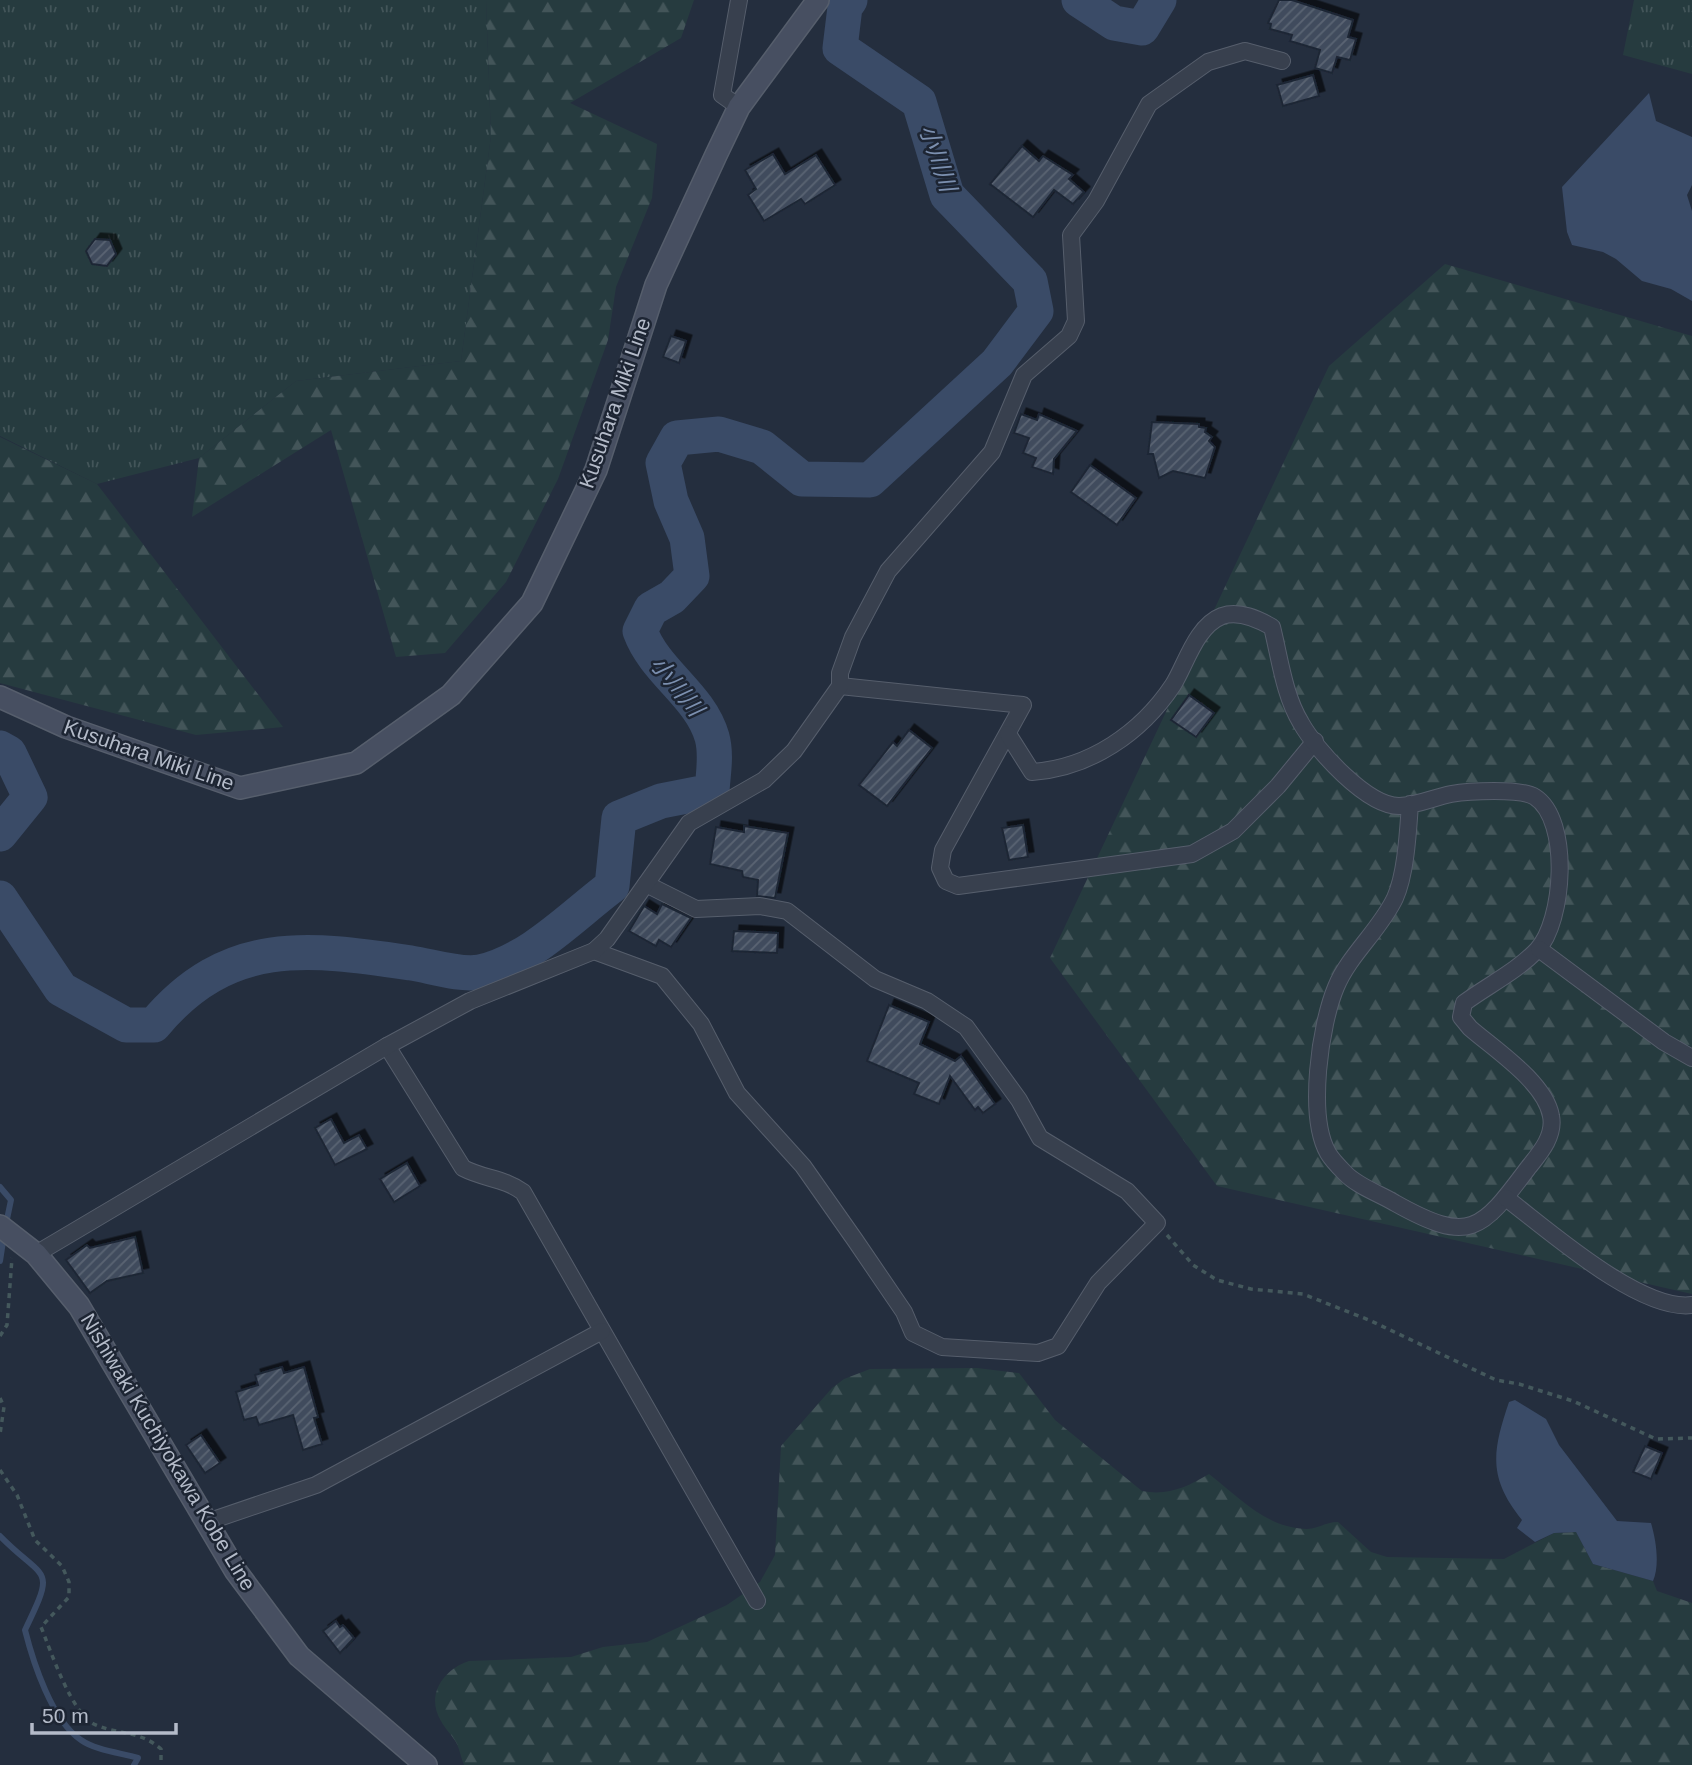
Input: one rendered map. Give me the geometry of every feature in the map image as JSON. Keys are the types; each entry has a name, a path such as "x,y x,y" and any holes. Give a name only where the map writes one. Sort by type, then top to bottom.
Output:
{"main road":[{"name":"Kusuhara Miki Line","path":"0,697 66,727 240,788 356,763 451,695 532,603 596,470 656,285 739,107 818,0"},
{"name":"Nishiwaki Kuchiyokawa Kobe Line","path":"8,1232 36,1254 79,1306 235,1570 299,1656 426,1765"}],"street":[{"path":"739,0 722,95 739,107"},
{"path":"36,1254 387,1046 470,1001 594,951 630,910 689,823 764,780 794,751 839,686 840,673 853,637 888,571 992,452 1024,375 1069,336 1076,321 1071,234 1096,201 1149,104 1208,62 1245,51 1282,61"},
{"path":"1008,734 1032,772 1058,770 1099,754 1138,727 1172,686 1204,629 1222,616 1253,616 1272,627 1286,688 1301,724 1356,788 1381,802 1399,806 1455,793 1512,792 1535,797 1553,820 1559,848 1558,901 1539,949 1464,1003 1461,1017 1469,1028 1536,1085 1551,1115 1551,1132 1542,1149 1496,1212 1473,1226 1442,1226 1347,1176 1328,1153 1319,1124 1319,1054 1324,1024 1336,985 1396,897 1410,804"},
{"path":"839,686 1023,705 943,850 940,868 946,881 958,886 1192,854 1233,831 1278,786 1315,741"},
{"path":"594,951 662,976 701,1024 737,1093 803,1166 841,1219 904,1311 913,1333 942,1347 1038,1353 1058,1346 1098,1283 1157,1223 1127,1191 1040,1138 1019,1100 966,1027 928,1001 875,979 787,911 760,906 696,909 646,884"},
{"path":"1539,949 1664,1042 1692,1058"},
{"path":"387,1046 463,1168 479,1176 507,1180 523,1192 757,1601"},
{"path":"1506,1198 1599,1269 1626,1285 1680,1307 1692,1305"},
{"path":"207,1522 316,1485 602,1331"}],"path":[{"path":"1157,1223 1193,1265 1217,1280 1251,1289 1303,1294 1369,1320 1496,1380 1519,1384 1573,1401 1656,1439 1692,1438"},
{"path":"0,1336 7,1325 8,1232"},
{"path":"0,1398 4,1407 0,1434"},
{"path":"0,1470 17,1495 35,1540 62,1566 69,1582 69,1597 41,1627 75,1704 94,1725 139,1734 152,1740 161,1749 161,1765"}],"green space":[{"path":"0,0 486,0 491,136 461,361 296,381 199,458 97,484 0,436"},
{"path":"486,0 694,0 681,38 570,103 657,144 652,198 616,287 608,340 558,479 506,582 445,653 396,657 331,430 192,517 199,458 296,381 461,361 491,136"},
{"path":"1634,0 1692,0 1692,74 1623,55"},
{"path":"1445,264 1692,336 1692,1294 1217,1186 1050,958 1329,366"},
{"path":"0,437 97,484 283,727 196,735 0,683"},
{"path":"977,1368 1019,1373 1055,1420 1142,1491 1177,1489 1209,1474 1266,1517 1292,1527 1307,1529 1338,1522 1371,1552 1387,1557 1504,1559 1554,1533 1576,1532 1593,1564 1653,1581 1657,1591 1692,1603 1692,1765 464,1765 457,1744 441,1721 435,1702 440,1684 452,1670 469,1661 571,1657 603,1647 647,1642 727,1605 760,1582 775,1555 781,1446 832,1388 844,1379 870,1369"}],"water":[{"path":"1649,93 1656,121 1692,137 1692,185 1687,195 1692,211 1692,301 1671,289 1642,281 1616,259 1603,252 1572,245 1567,232 1562,187"},
{"path":"1515,1400 1546,1419 1559,1445 1617,1521 1651,1523 1656,1552 1653,1581 1593,1564 1576,1532 1554,1533 1535,1542 1517,1528 1522,1520 1503,1491 1496,1464 1503,1420 1509,1402"}],"building":[{"path":"1279,0 1292,0 1353,20 1348,37 1356,39 1350,60 1337,57 1332,73 1315,68 1320,50 1290,41 1292,35 1270,29 1271,24 1268,23"},
{"path":"1313,75 1319,96 1283,106 1277,85"},
{"path":"1022,146 1039,161 1043,156 1073,175 1069,179 1084,192 1073,204 1054,190 1033,217 990,184"},
{"path":"773,154 785,174 816,155 835,185 805,204 801,199 764,221 748,195 756,189 745,170"},
{"path":"95,239 110,240 116,254 107,266 92,264 86,251"},
{"path":"671,336 686,341 679,363 663,357"},
{"path":"1021,414 1037,420 1039,414 1077,431 1054,459 1053,474 1032,467 1036,458 1023,453 1029,438 1014,433"},
{"path":"1152,422 1199,424 1199,427 1206,428 1205,432 1212,437 1209,441 1215,447 1205,478 1173,471 1159,478 1153,454 1148,454"},
{"path":"1090,465 1136,498 1117,525 1071,492"},
{"path":"1189,695 1214,713 1196,737 1171,720"},
{"path":"909,730 932,748 887,806 859,785 893,742 897,746"},
{"path":"1023,825 1028,857 1009,860 1002,828"},
{"path":"744,826 788,833 775,898 757,896 758,880 743,877 742,871 710,864 716,827 744,832"},
{"path":"662,904 691,918 671,947 659,940 656,946 629,931 644,906 657,914"},
{"path":"734,931 778,933 777,953 732,951"},
{"path":"889,1005 929,1022 920,1044 955,1061 961,1056 995,1104 983,1113 978,1107 975,1110 950,1076 939,1104 914,1094 919,1083 867,1061"},
{"path":"331,1119 344,1143 359,1135 367,1149 335,1165 315,1128"},
{"path":"407,1163 420,1186 394,1202 380,1179"},
{"path":"135,1237 143,1273 107,1281 90,1293 66,1260 87,1245 90,1248"},
{"path":"282,1367 284,1373 304,1367 318,1417 314,1418 322,1444 303,1450 293,1415 259,1425 256,1417 244,1420 236,1392 258,1385 255,1375"},
{"path":"201,1435 220,1463 205,1473 186,1445"},
{"path":"1645,1446 1662,1453 1651,1479 1633,1472"},
{"path":"336,1621 354,1638 340,1653 323,1631"}],"waterway":[{"name":"小川川","path":"0,898 61,989 126,1025 154,1025 182,996 211,976 241,962 272,955 338,954 464,973 480,972 498,966 533,948 612,886 619,818 661,801 712,791 714,751 706,722 698,708 656,659 640,631 651,609 672,597 692,576 687,538 671,501 663,463 677,438 719,434 762,447 802,479 870,480 997,363 1036,311 1030,281 947,195 919,102 840,48 845,7 850,0"},
{"name":"小川川","path":"1079,0 1114,23 1142,28 1159,0"},
{"name":"小川川","path":"0,748 9,753 30,797 0,834"},
{"path":"0,922 15,919"},
{"path":"0,1187 11,1200 6,1224"},
{"path":"0,1261 4,1235"},
{"path":"0,1536 41,1576 41,1594 25,1630 45,1690 61,1719 81,1740 101,1749 138,1758 134,1765"}]}
